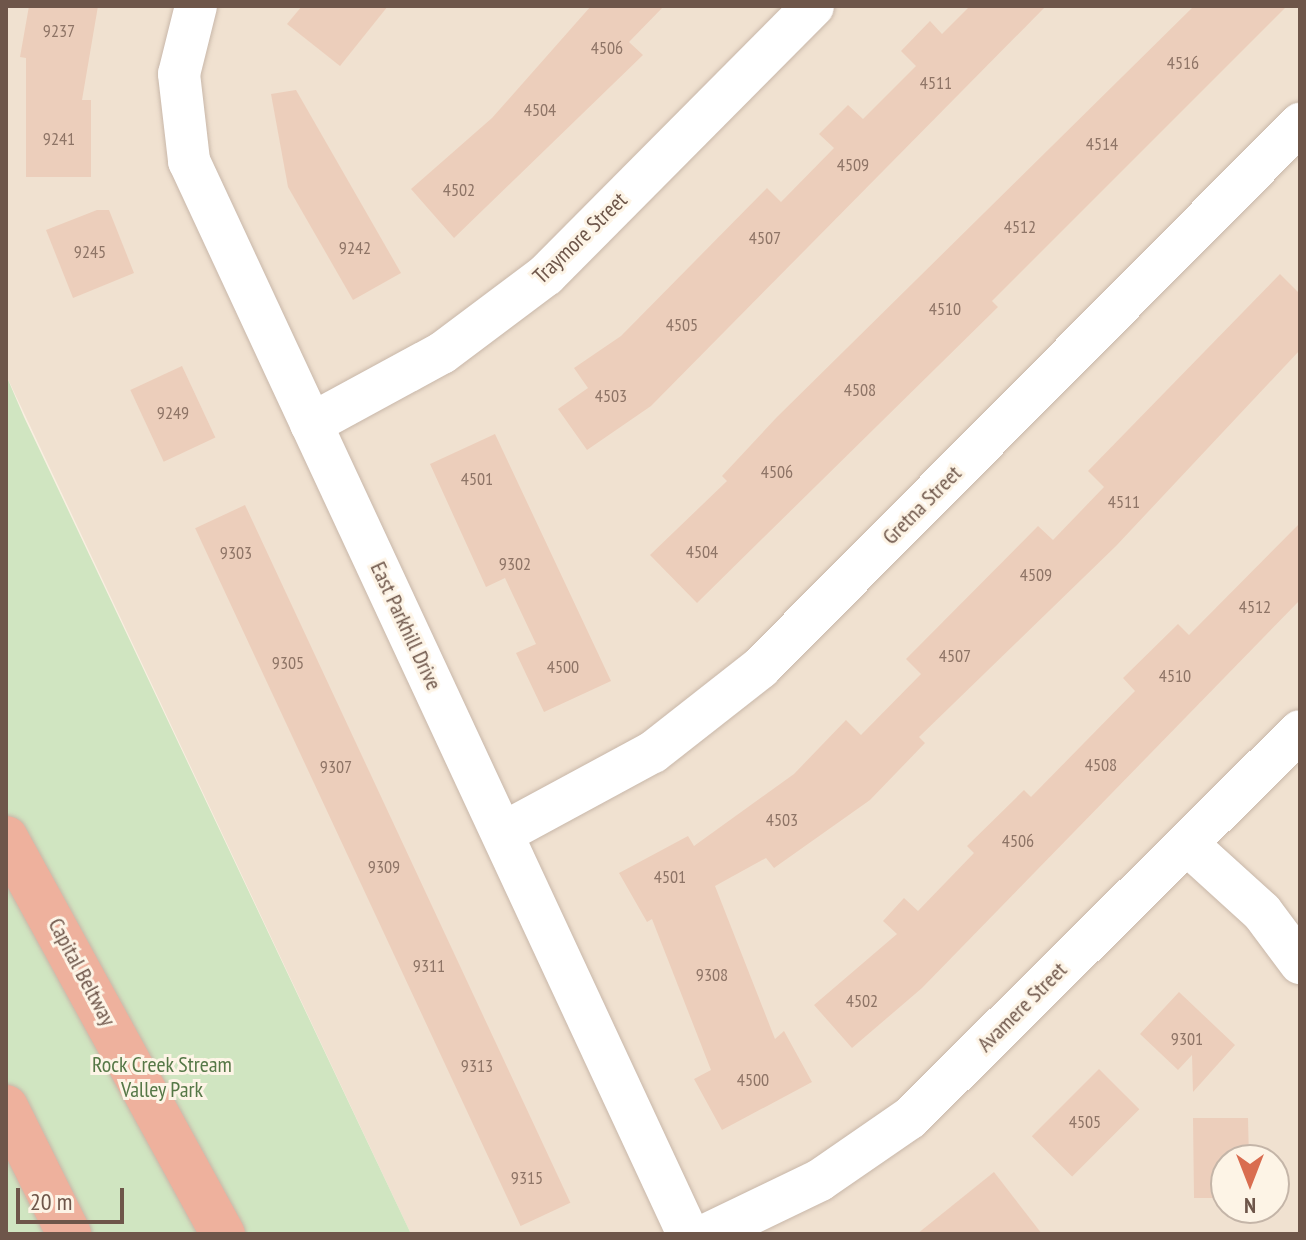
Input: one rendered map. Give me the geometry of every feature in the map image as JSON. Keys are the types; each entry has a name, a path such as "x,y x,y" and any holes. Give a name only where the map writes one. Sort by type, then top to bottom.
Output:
{"highway":[{"name":"Capital Beltway","path":"6,838 223,1234"},
{"path":"6,1107 69,1234"}],"street":[{"name":"East Parkhill Drive","path":"196,6 179,74 189,161 688,1234"},
{"name":"Traymore Street","path":"311,424 442,353 546,275 813,6"},
{"name":"Gretna Street","path":"503,833 653,752 760,668 1300,124"},
{"name":"Avamere Street","path":"708,1234 820,1180 910,1118 1300,731"},
{"path":"1187,844 1262,912 1300,963"}],"shaded area":[{"path":"6,6 1300,6 1300,1234 411,1234 6,375"}],"green space":[{"name":"Rock Creek Stream Valley Park","path":"6,375 24,417 411,1234 6,1234"}],"building":[{"path":"29,6 98,6 82,100 91,100 91,177 26,177 26,58 20,57"},
{"path":"302,6 388,6 340,66 287,24"},
{"path":"591,6 664,6 629,42 643,55 454,238 411,189 492,118"},
{"path":"970,6 1046,6 651,406 587,450 558,409 588,388 574,368 621,336 767,188 781,202 834,148 819,134 848,105 863,119 916,66 901,51 930,21 942,34"},
{"path":"1194,6 1287,6 992,301 998,307 697,603 650,555 727,481 722,476 777,417"},
{"path":"296,90 401,273 353,300 288,187 271,94"},
{"path":"97,210 109,210 134,273 73,298 46,230"},
{"path":"1280,274 1300,294 1300,350 1116,546 919,737 925,743 870,800 774,868 766,858 715,886 775,1039 784,1031 812,1082 722,1130 694,1079 711,1070 652,919 647,922 619,873 688,836 694,846 794,774 846,720 861,735 921,674 906,659 1038,526 1053,540 1104,487 1088,471"},
{"path":"182,366 215,438 164,462 130,390"},
{"path":"495,434 611,681 544,712 516,653 536,644 505,578 486,587 430,464"},
{"path":"245,505 570,1203 521,1226 195,528"},
{"path":"1300,523 1300,600 922,988 852,1048 814,1005 897,934 883,921 904,898 918,911 974,853 967,846 1024,790 1031,797 1135,691 1123,678 1178,624 1189,635"},
{"path":"1179,992 1235,1045 1193,1092 1192,1055 1178,1070 1140,1034"},
{"path":"1099,1069 1139,1109 1072,1176 1032,1136"},
{"path":"1193,1118 1248,1118 1249,1144 1210,1144 1210,1198 1194,1198"},
{"path":"994,1172 1042,1234 917,1234"}]}
